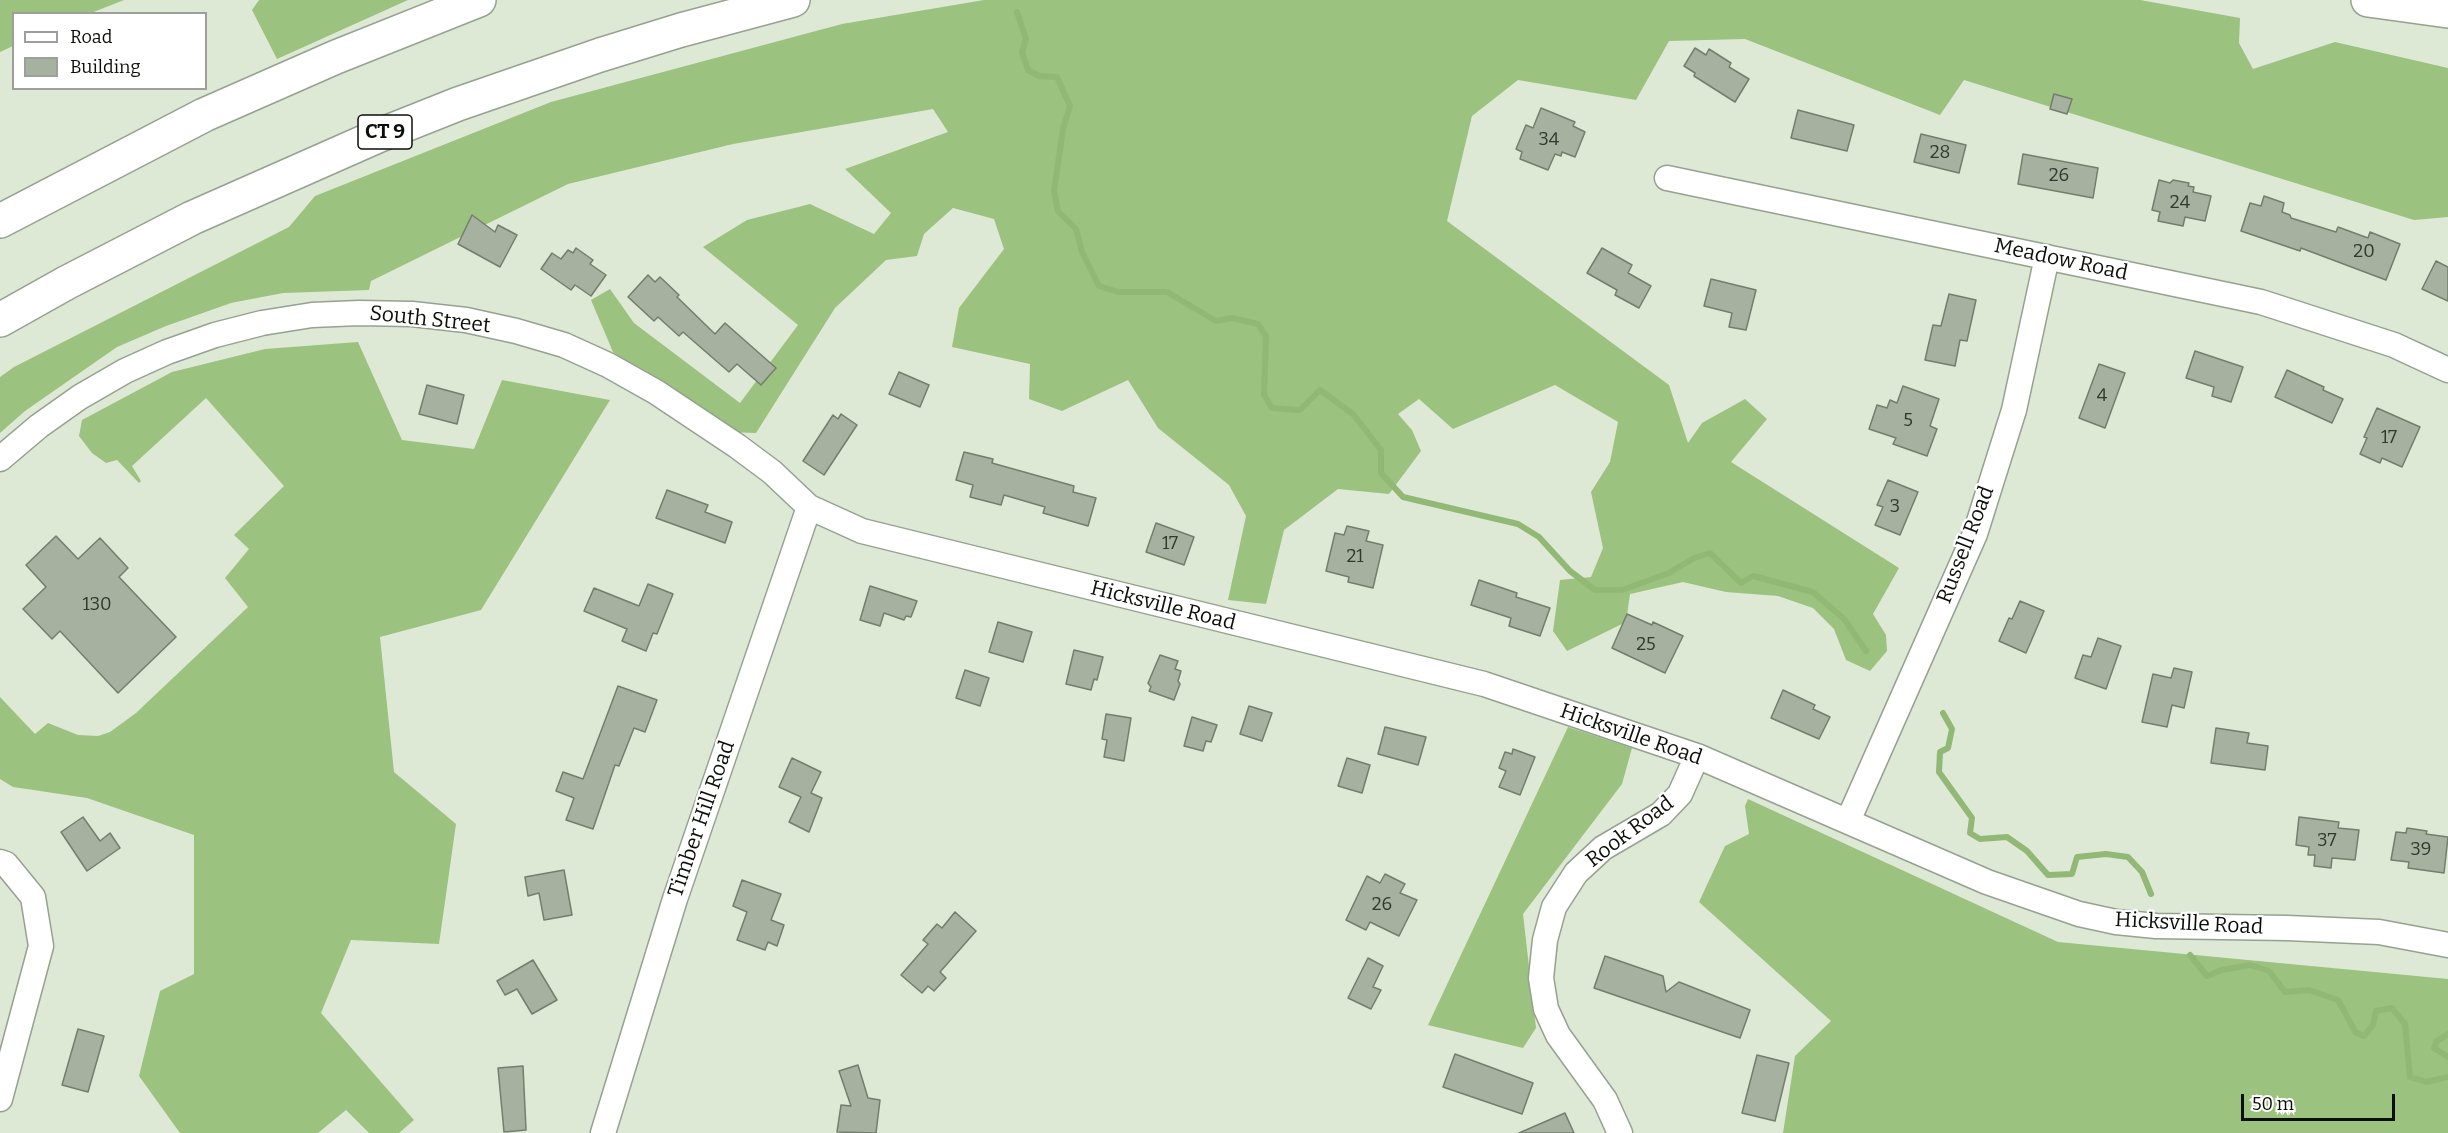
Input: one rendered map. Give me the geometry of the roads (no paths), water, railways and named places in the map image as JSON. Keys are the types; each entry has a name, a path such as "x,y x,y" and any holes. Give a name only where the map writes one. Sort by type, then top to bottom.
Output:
{"highway":[{"path":"0,221 204,115 336,57 479,0"},
{"name":"CT 9","path":"0,320 192,218 380,135 458,104 600,55 681,30 793,0"},
{"path":"2368,0 2448,11"}],"street":[{"name":"Meadow Road","path":"1667,178 2261,303 2394,345 2448,370"},
{"name":"Russell Road","path":"1848,821 1975,534 2013,410 2047,257"},
{"name":"South Street","path":"0,459 39,426 80,397 125,371 167,351 262,323 312,315 412,314 466,320 516,331 564,345 608,365 656,392 737,446 772,472 809,507"},
{"name":"Hicksville Road","path":"809,507 862,531 1484,684 1697,756 1987,882 2079,914 2116,922 2174,927 2288,928 2379,933 2448,945"},
{"name":"Timber Hill Road","path":"603,1133 675,899 809,507"},
{"name":"Rook Road","path":"1620,1133 1605,1100 1558,1035 1546,1009 1541,978 1545,940 1554,907 1576,873 1603,848 1661,814 1680,795 1697,756"},
{"path":"0,862 6,864 33,897 41,946 0,1099"}],"waterway":[{"path":"1017,12 1026,39 1022,52 1028,70 1039,76 1057,77 1070,106 1063,129 1054,191 1058,211 1076,229 1082,252 1099,286 1118,292 1167,292 1216,321 1232,318 1258,324 1266,336 1264,395 1272,408 1300,410 1320,390 1353,414 1381,450 1381,473 1403,497 1518,524 1539,537 1570,571 1595,590 1622,590 1669,573 1694,558 1710,553 1741,583 1753,576 1813,592 1844,619 1866,651"},
{"path":"1943,713 1952,729 1948,748 1940,752 1939,772 1972,818 1970,833 1980,839 2007,837 2027,851 2048,875 2072,874 2077,857 2106,854 2128,857 2142,872 2151,894"},
{"path":"2190,955 2207,976 2222,970 2250,965 2269,971 2285,992 2309,990 2338,1000 2356,1033 2364,1036 2373,1025 2376,1011 2392,1008 2405,1024 2410,1077 2426,1082 2448,1077"},
{"path":"2448,1034 2437,1041 2434,1048 2448,1057"}]}
